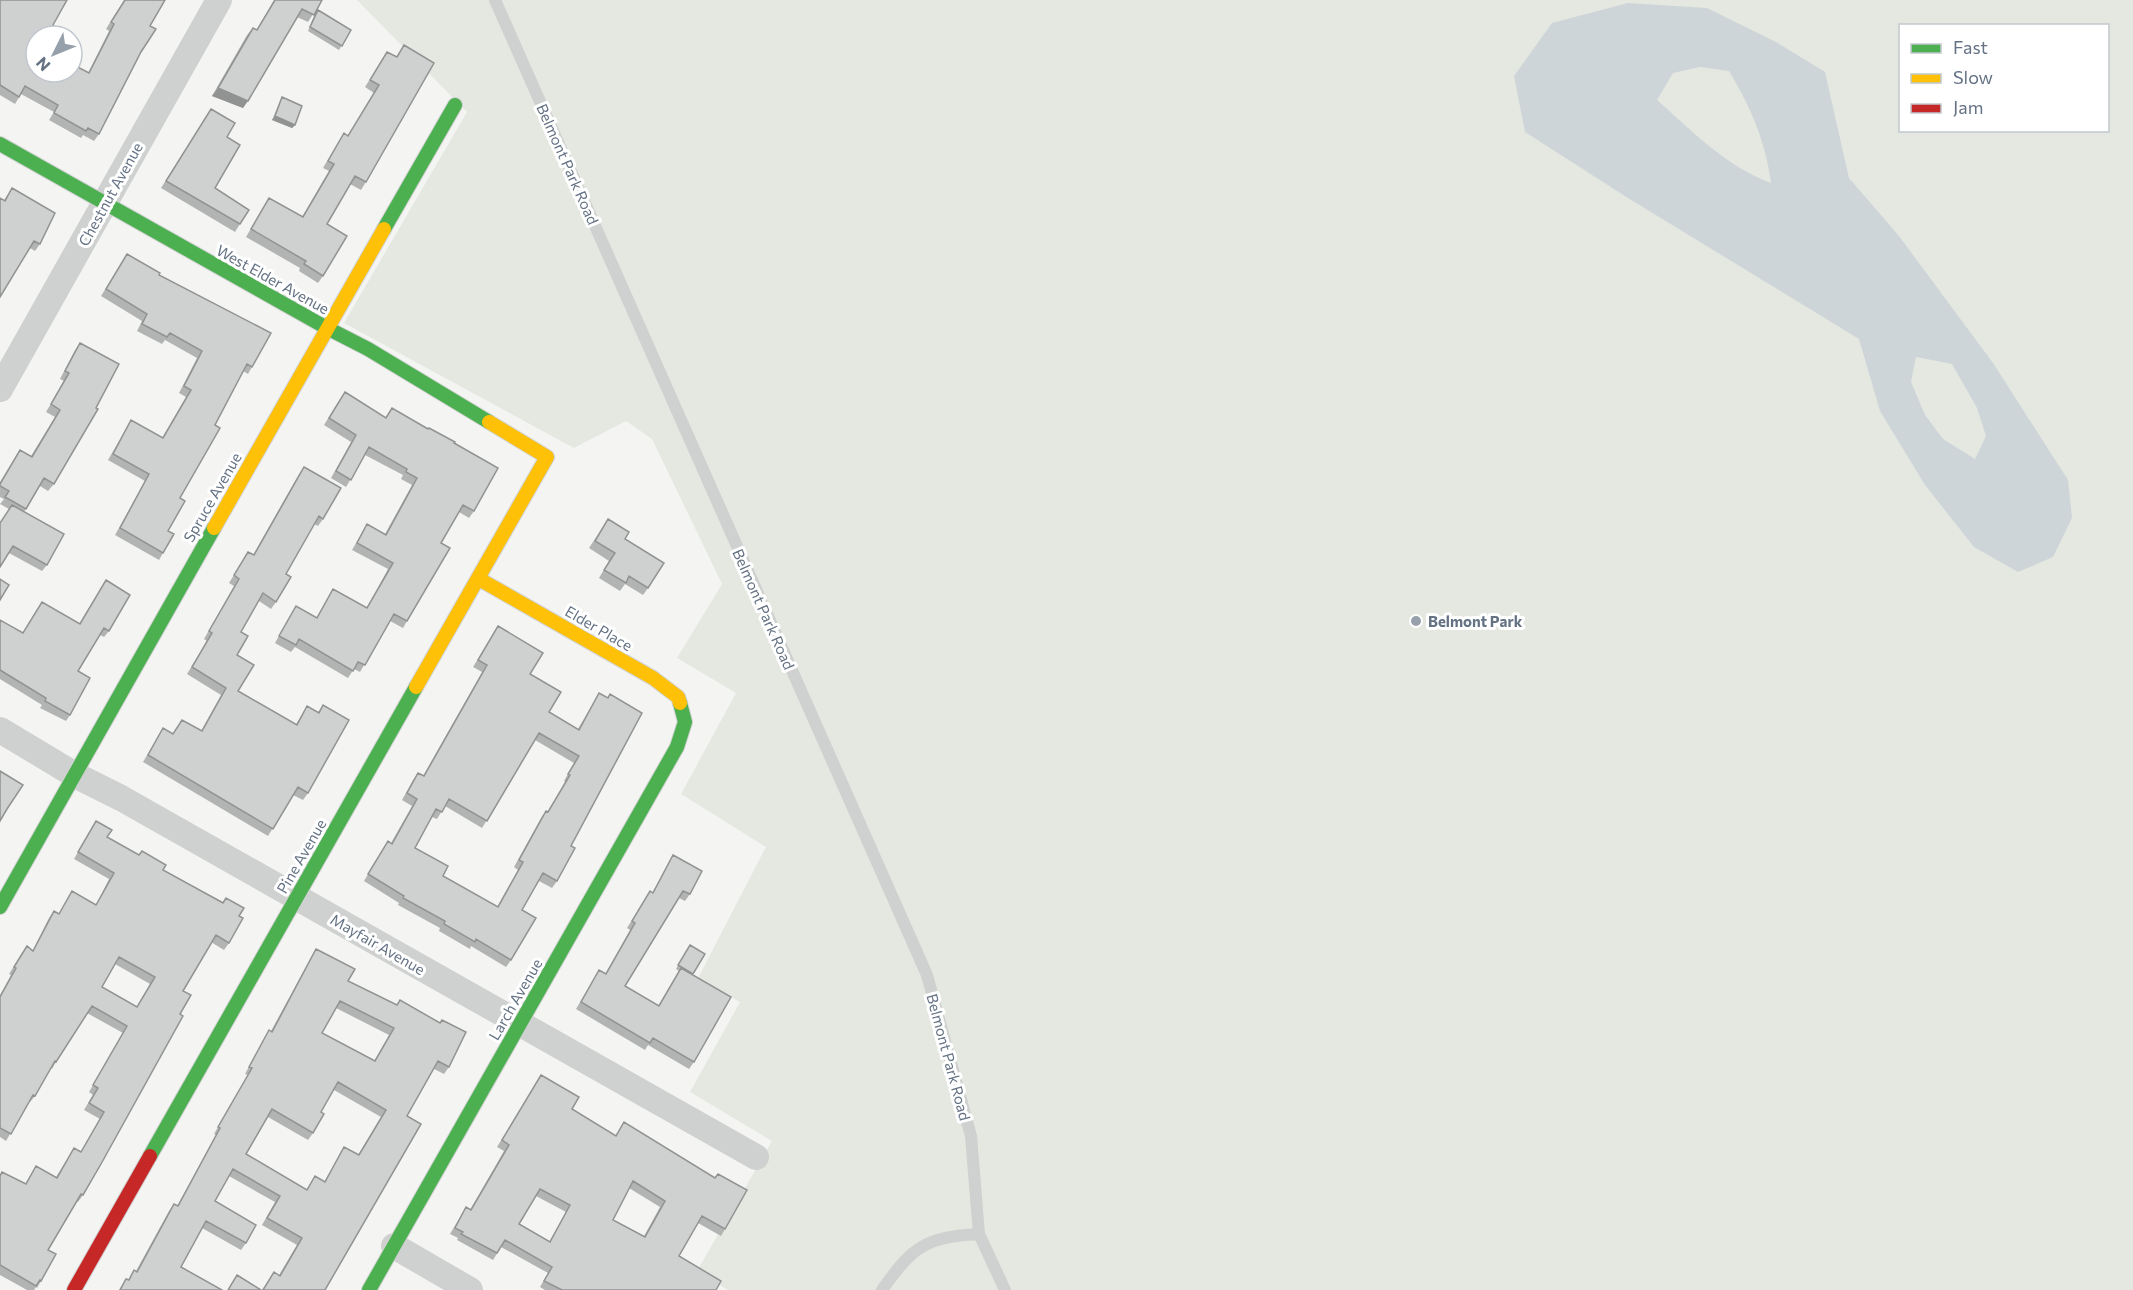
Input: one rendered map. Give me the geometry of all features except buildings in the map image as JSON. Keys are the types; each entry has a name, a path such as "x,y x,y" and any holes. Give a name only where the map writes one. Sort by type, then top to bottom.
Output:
{"street":[{"name":"Chestnut Avenue","path":"0,388 219,0"},
{"name":"Spruce Avenue","path":"0,907 455,105"},
{"name":"West Elder Avenue","path":"0,144 368,350 529,446"},
{"name":"Pine Avenue","path":"74,1290 547,457 529,446"},
{"name":"Elder Place","path":"479,579 653,678 678,697 685,722"},
{"name":"Larch Avenue","path":"369,1290 677,747 685,722"},
{"name":"Mayfair Avenue","path":"0,730 75,775 121,798 756,1157"},
{"path":"394,1246 470,1290"}],"lane":[{"name":"Belmont Park Road","path":"495,0 927,975 971,1136 979,1234"},
{"path":"882,1290 897,1269 919,1249 931,1242 949,1236 979,1234 1005,1290"}],"shaded area":[{"name":"Belmont Park","path":"357,0 2133,0 2133,1290 728,1290 697,1271 772,1141 690,1092 740,1002 698,978 766,847 681,794 736,693 677,658 722,584 652,439 626,421 574,448 344,323 467,112"},
{"path":"1628,3 1707,8 1776,42 1825,72 1849,178 1899,236 1993,363 2068,480 2072,518 2053,557 2018,572 1974,547 1925,485 1880,411 1859,339 1628,198 1525,132 1514,76 1552,23","holes":["1700,67 1729,71 1756,125 1771,183 1725,158 1657,100 1673,73","1916,357 1952,364 1977,408 1986,436 1975,459 1943,439 1925,415 1911,382"]}],"traffic: fast":[{"path":"384,229 455,105"},
{"path":"0,144 368,349 489,422"},
{"path":"0,907 214,528"},
{"path":"150,1156 416,687"},
{"path":"369,1290 677,747 685,722 680,703"}],"traffic: slow":[{"path":"214,528 384,229"},
{"path":"416,687 547,457 489,422"},
{"path":"479,579 653,678 678,697 680,703"}],"traffic: jam":[{"path":"74,1290 150,1156"}],"place":[{"name":"Belmont Park","path":"1416,621"}]}
